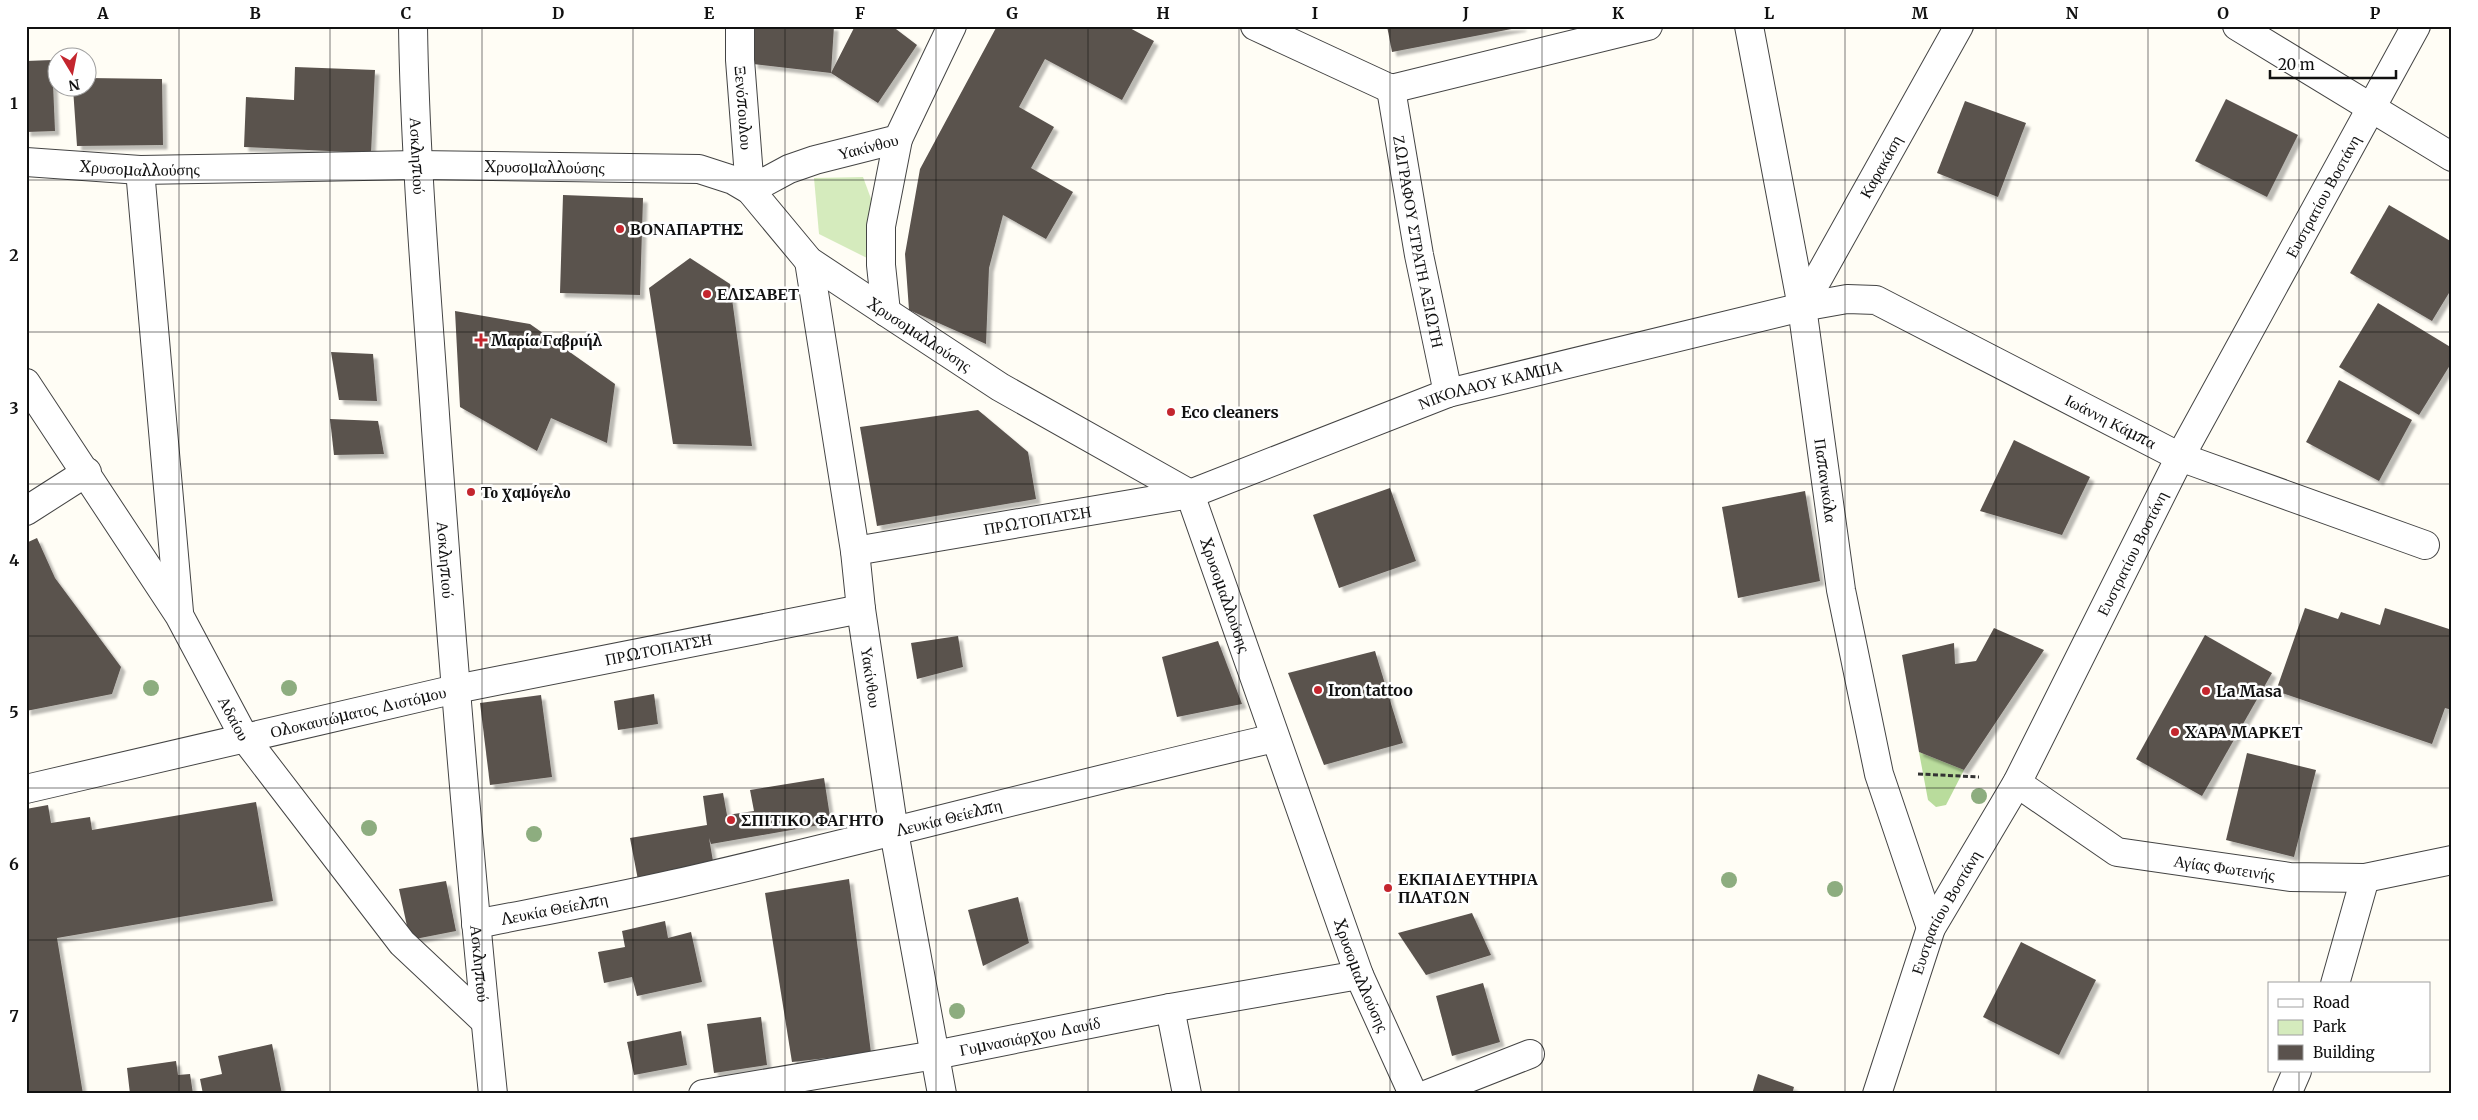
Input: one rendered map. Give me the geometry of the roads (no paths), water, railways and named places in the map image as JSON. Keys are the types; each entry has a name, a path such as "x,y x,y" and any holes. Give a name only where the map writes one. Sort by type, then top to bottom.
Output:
{"street":[{"name":"Ασκληπιού","path":"413,26 418,165 456,689 493,1094"},
{"name":"Ξενόπουλου","path":"740,26 740,60 750,190"},
{"name":"Υακίνθου","path":"750,190 789,169 898,139 952,26"},
{"path":"1255,26 1391,89 1648,26"},
{"name":"Παπανικόλα","path":"1749,26 1802,307 1842,590 1879,774 1931,928"},
{"name":"Καρακάση","path":"1802,307 1959,26"},
{"path":"2237,26 2452,157"},
{"name":"Ευστρατίου Βοστάνη","path":"1877,1094 1931,928 2017,783 2180,457 2416,26"},
{"name":"ΖΩΓΡΑΦΟΥ ΣΤΡΑΤΗ ΑΞΙΩΤΗ","path":"1391,89 1419,254 1448,393"},
{"path":"886,312 881,265 882,226 898,139"},
{"name":"Χρυσομαλλούσης","path":"26,162 140,170 418,165 699,168 734,180 750,190 809,261 1000,387 1190,494 1359,975 1413,1094"},
{"path":"140,170 179,615"},
{"name":"Υακίνθου","path":"809,261 855,550 861,609 894,832 942,1094"},
{"name":"Ιωάννη Κάμπα","path":"1802,307 1847,299 1876,300 2180,457 2425,545"},
{"name":"ΝΙΚΟΛΑΟΥ ΚΑΜΠΑ","path":"1190,494 1448,393 1802,307"},
{"name":"Αδαίου","path":"31,398 87,472 179,615 244,737 402,943 485,1021"},
{"path":"26,511 87,472"},
{"name":"ΠΡΩΤΟΠΑΤΣΗ","path":"855,550 1190,494"},
{"name":"ΠΡΩΤΟΠΑΤΣΗ","path":"456,689 861,609"},
{"name":"Ολοκαυτώματος Διστόμου","path":"26,789 456,689"},
{"name":"Λευκία Θείελπη","path":"476,924 672,884 894,832 1121,773 1275,738"},
{"name":"Αγίας Φωτεινής","path":"2017,783 2118,852 2290,877 2365,878 2452,860"},
{"path":"2336,982 2365,878"},
{"name":"Γυμνασιάρχου Δαυίδ","path":"703,1094 935,1055 1170,1008 1359,975"},
{"path":"1170,1008 1187,1094"},
{"path":"1428,1094 1530,1054"},
{"path":"2287,1094 2296,1072"}],"place":[{"name":"ΒΟΝΑΠΑΡΤΗΣ","path":"620,229"},
{"name":"ΕΛΙΣΑΒΕΤ","path":"707,294"},
{"name":"Μαρία Γαβριήλ","path":"481,340"},
{"name":"Eco cleaners","path":"1171,412"},
{"name":"Το χαμόγελο","path":"471,492"},
{"name":"Iron tattoo","path":"1318,690"},
{"name":"La Masa","path":"2206,691"},
{"name":"ΧΑΡΑ ΜΑΡΚΕΤ","path":"2175,732"},
{"name":"ΣΠΙΤΙΚΟ ΦΑΓΗΤΟ","path":"731,820"},
{"name":"ΕΚΠΑΙΔΕΥΤΗΡΙΑ ΠΛΑΤΩΝ","path":"1388,888"}]}
